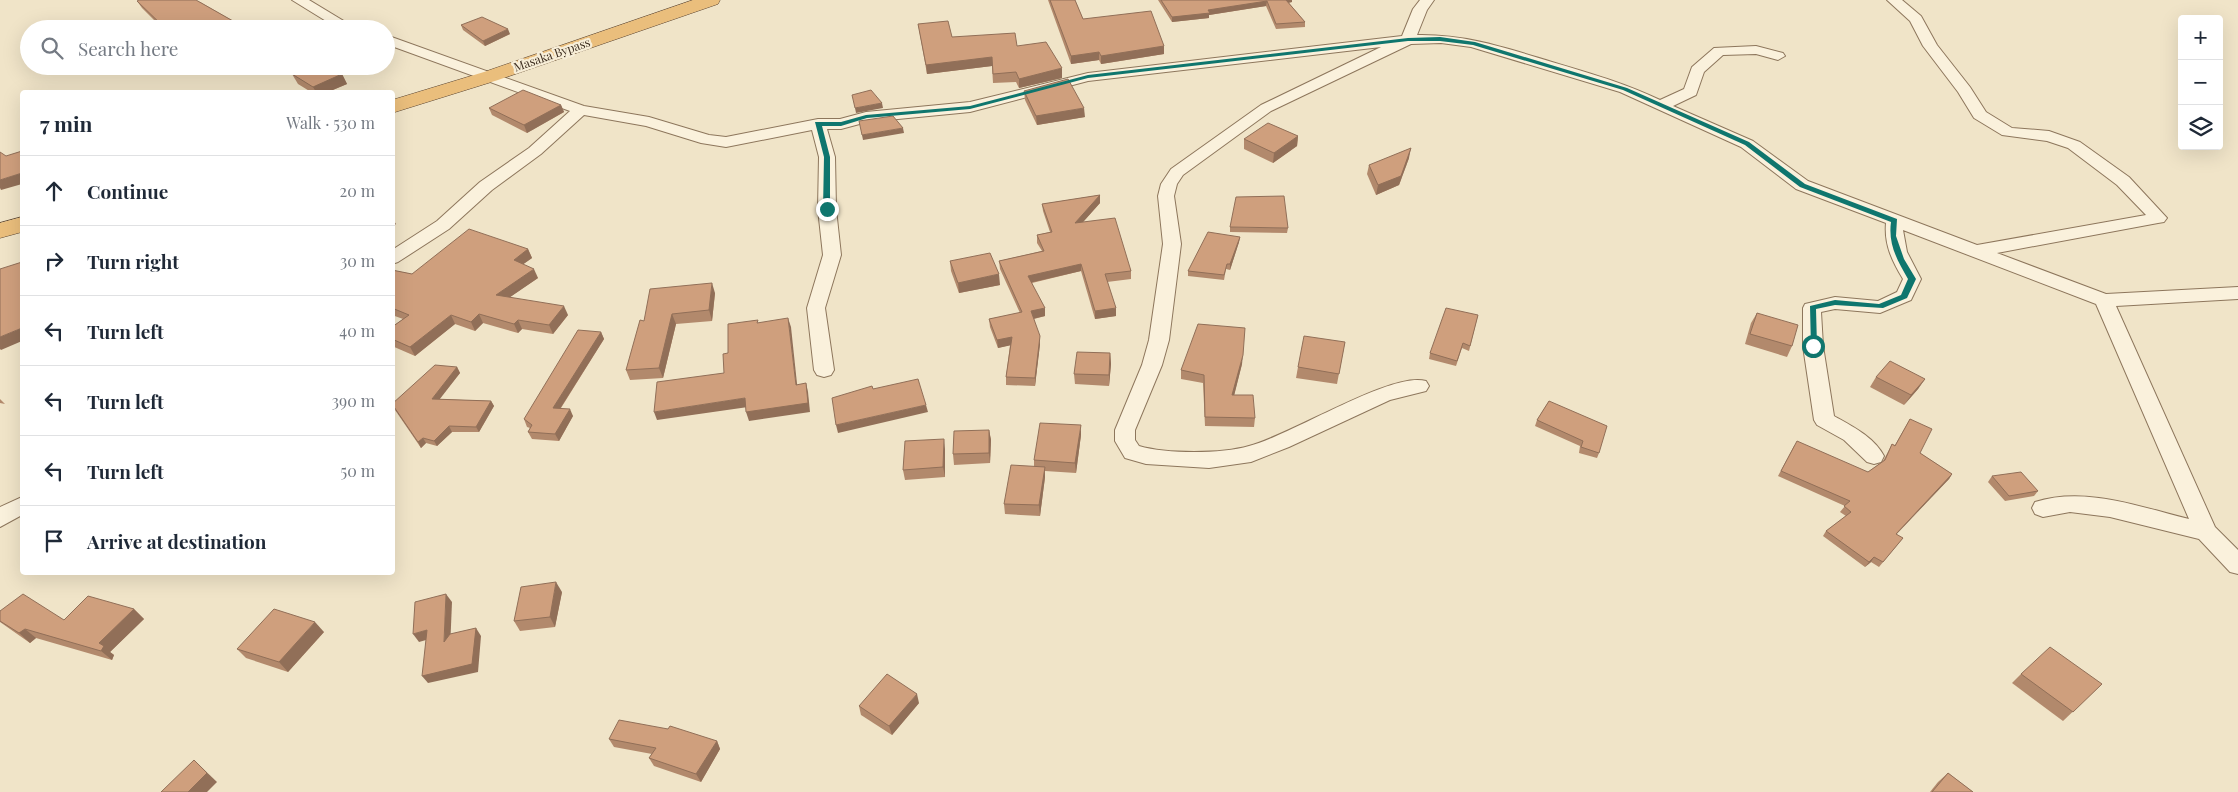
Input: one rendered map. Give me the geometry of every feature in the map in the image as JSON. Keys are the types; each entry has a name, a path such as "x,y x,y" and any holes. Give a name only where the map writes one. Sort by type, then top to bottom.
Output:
{"highway":[{"name":"Masaka Bypass","path":"395,106 491,76 711,0"},
{"path":"0,231 20,225"}],"street":[{"path":"299,0 334,20"},
{"path":"1419,386 1385,394 1282,442 1250,454 1209,460 1146,456 1132,452 1126,440 1124,430 1152,365 1159,340 1172,244 1166,196 1169,184 1177,172 1266,108 1408,40 1420,9 1427,0"},
{"path":"1894,0 1916,19 1930,46 1965,90 1980,115 2008,132 2049,136 2074,144 2123,182 2158,218 1975,252"},
{"path":"395,42 581,110 649,122 707,140 726,142 818,124 841,124 866,117 970,108 1088,76 1408,40 1440,39 1473,43 1625,89 1747,144 1802,185 2104,300 2238,293"},
{"path":"1660,106 1691,92 1697,70 1719,51 1756,50 1778,56"},
{"path":"395,256 443,225 486,186 535,151 581,110"},
{"path":"818,124 827,157 827,209 832,255 816,308 824,370"},
{"path":"1874,456 1851,435 1824,420 1813,346 1812,308 1835,303 1880,307 1904,296 1912,279 1900,259 1893,236 1895,221"},
{"path":"2104,300 2206,532 2238,566"},
{"path":"2043,508 2070,504 2110,508 2206,532"},
{"path":"0,518 20,506"}],"building":[{"path":"196,0 231,20 157,20 137,1"},
{"path":"1050,0 1075,0 1083,19 1151,11 1164,46 1101,56 1099,52 1071,56"},
{"path":"1161,0 1286,0 1305,22 1276,24 1267,1 1208,10 1210,13 1172,17"},
{"path":"482,17 508,29 483,41 461,25"},
{"path":"948,21 952,37 1015,33 1017,46 1046,42 1062,68 1019,79 1016,72 993,74 992,57 926,65 918,24"},
{"path":"294,75 340,75 313,87"},
{"path":"1068,79 1084,108 1036,116 1024,91"},
{"path":"523,90 561,105 524,125 489,108"},
{"path":"871,90 882,103 855,108 852,95"},
{"path":"893,116 903,128 862,135 859,121"},
{"path":"1268,123 1298,136 1274,153 1244,139"},
{"path":"1411,148 1401,176 1378,185 1369,165"},
{"path":"0,152 6,156 20,152 20,174 0,180"},
{"path":"1100,195 1075,223 1115,218 1131,271 1105,274 1116,308 1095,311 1081,264 1028,276 1045,308 1031,311 1040,336 1035,378 1006,377 1012,337 997,340 989,319 1022,312 999,261 1044,251 1037,235 1052,232 1042,204"},
{"path":"1284,196 1288,228 1230,227 1236,197"},
{"path":"469,229 528,249 514,260 534,269 496,295 564,306 549,325 518,320 514,324 479,314 471,322 451,315 410,347 395,340 395,325 409,315 395,309 395,271 412,274"},
{"path":"1208,232 1240,237 1230,264 1227,264 1224,275 1188,271"},
{"path":"990,253 999,274 958,283 950,261"},
{"path":"20,263 20,329 0,337 0,269"},
{"path":"712,283 709,310 672,314 659,368 626,370 640,320 644,321 650,289"},
{"path":"1446,308 1478,315 1470,346 1463,343 1457,361 1430,353"},
{"path":"1757,313 1798,325 1792,346 1750,334"},
{"path":"788,318 796,385 806,383 808,403 746,412 745,398 654,412 657,382 724,373 723,354 728,353 728,324 758,320 757,323"},
{"path":"1198,324 1245,328 1243,355 1232,395 1253,395 1255,418 1205,417 1204,375 1181,370"},
{"path":"578,330 601,332 553,408 570,409 555,434 528,432 532,425 524,419"},
{"path":"1304,336 1345,342 1339,374 1298,367"},
{"path":"1077,352 1110,353 1109,375 1074,374"},
{"path":"1890,361 1925,379 1911,395 1876,377"},
{"path":"435,365 457,367 432,399 491,401 476,427 449,426 434,441 423,438 418,442 395,408 395,401"},
{"path":"918,379 926,405 836,425 832,398 872,386 873,389"},
{"path":"1549,401 1607,426 1599,453 1581,447 1583,441 1537,420"},
{"path":"1910,419 1932,429 1920,453 1952,474 1896,534 1903,538 1883,562 1874,557 1869,562 1826,531 1851,512 1844,506 1850,501 1781,471 1797,441 1868,472 1885,460 1892,444 1895,446"},
{"path":"1040,423 1081,425 1075,463 1034,460"},
{"path":"989,430 989,453 953,454 954,431"},
{"path":"944,439 943,467 903,470 905,441"},
{"path":"1011,465 1045,467 1039,505 1004,504"},
{"path":"2021,472 2038,491 2009,496 1992,476"},
{"path":"556,582 550,617 514,621 521,587"},
{"path":"23,594 64,620 88,596 134,609 99,643 104,646 101,651 25,629 19,633 0,621 0,611"},
{"path":"446,594 444,642 450,634 476,628 472,664 422,676 427,630 413,634 415,602"},
{"path":"274,609 315,622 279,662 237,649"},
{"path":"2050,647 2102,684 2073,712 2021,674"},
{"path":"887,674 917,694 889,726 859,706"},
{"path":"619,720 668,729 670,726 717,741 696,774 649,758 656,748 609,739"},
{"path":"194,760 207,773 188,792 161,792"},
{"path":"1948,773 1973,792 1932,792"}],"route":[{"path":"827,209 827,157 818,124 841,124 866,117 970,108 1063,81 1088,76 1379,42 1440,39 1473,43 1625,89 1747,144 1802,185 1895,221 1893,236 1900,259 1912,279 1904,296 1880,307 1835,303 1812,308 1813,346"}]}
